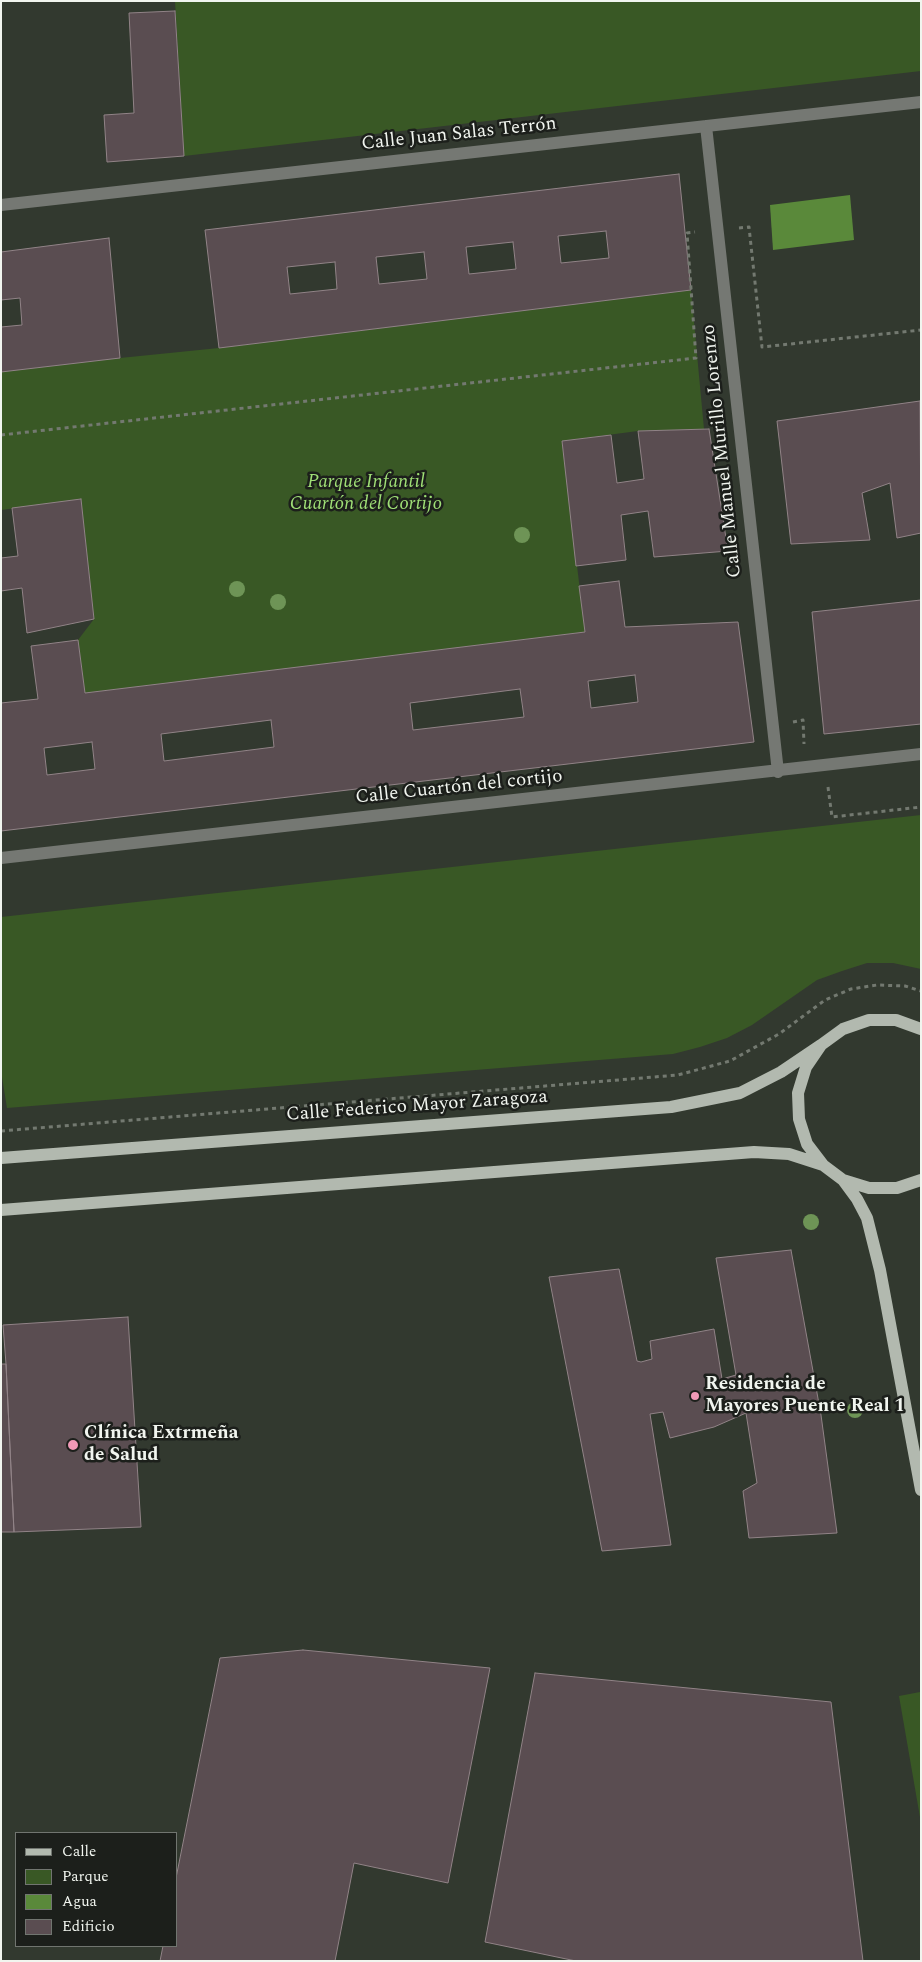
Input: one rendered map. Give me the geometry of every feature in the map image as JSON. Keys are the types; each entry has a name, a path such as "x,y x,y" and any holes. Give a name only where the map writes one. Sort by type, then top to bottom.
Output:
{"main road":[{"name":"Calle Federico Mayor Zaragoza","path":"1,1158 671,1107 740,1093 781,1072 843,1029 868,1020 896,1020 921,1029"},
{"path":"821,1045 806,1067 798,1093 799,1119 807,1144 823,1165 843,1180 857,1199 867,1218 880,1270 921,1490"},
{"path":"1,1210 754,1152 790,1154 823,1165"},
{"path":"843,1180 869,1188 897,1188 921,1180"}],"street":[{"name":"Calle Juan Salas Terrón","path":"1,205 921,102"},
{"name":"Calle Manuel Murillo Lorenzo","path":"706,126 778,772"},
{"name":"Calle Cuartón del cortijo","path":"1,858 778,772 921,754"}],"path":[{"path":"1,435 696,358 687,233 749,227 762,347 921,330"},
{"path":"772,724 803,720 804,746 814,745"},
{"path":"827,784 832,817 921,807"},
{"path":"1,1130 678,1075 730,1061 779,1034 825,1000 851,989 877,985 905,986 921,991"}],"green space":[{"path":"175,1 921,1 921,71 184,156"},
{"name":"Parque Infantil Cuartón del Cortijo","path":"691,290 704,429 638,431 562,441 585,632 85,693 78,640 94,619 81,500 1,510 1,372 219,348"},
{"path":"921,815 921,969 893,963 867,963 842,971 817,980 752,1025 727,1038 700,1047 673,1054 7,1108 1,1071 1,917"},
{"path":"920,1692 921,1696 921,1823 899,1696"}],"water":[{"path":"850,195 854,240 773,250 770,205"}],"building":[{"path":"175,11 184,156 107,162 104,115 134,113 129,13"},
{"path":"679,174 691,290 219,348 205,230","holes":["606,231 609,258 561,263 558,236","513,242 516,269 469,274 466,247","424,252 427,279 379,284 376,257","335,262 337,289 290,294 287,267"]},
{"path":"109,238 120,358 1,372 1,327 22,325 20,298 1,300 1,252"},
{"path":"920,401 921,533 897,538 890,483 862,493 870,540 791,544 777,421"},
{"path":"709,429 728,551 654,557 648,511 621,515 626,560 576,566 562,441 611,435 617,483 644,479 638,431"},
{"path":"81,499 94,619 27,633 22,588 1,591 1,558 18,556 12,508"},
{"path":"619,581 625,627 738,622 754,742 1,831 1,703 38,699 31,646 78,640 85,693 585,632 579,586","holes":["635,675 638,702 591,708 588,681","520,689 524,717 413,730 410,703","271,720 274,747 164,761 161,734","92,742 95,769 47,775 44,748"]},
{"path":"921,600 921,724 824,734 812,612"},
{"name":"Residencia de Mayores Puente Real 1","path":"791,1250 821,1415 837,1533 749,1538 743,1491 757,1483 746,1413 714,1427 670,1438 663,1412 650,1414 671,1545 602,1551 549,1277 619,1269 637,1361 641,1362 652,1359 650,1341 714,1329 722,1379 736,1375 716,1258"},
{"name":"Clínica Extrmeña de Salud","path":"128,1317 141,1527 14,1532 3,1325"},
{"path":"1,1364 6,1364 14,1532 1,1532"},
{"path":"303,1650 490,1668 448,1883 354,1863 335,1961 160,1961 163,1947 178,1947 178,1868 220,1658"},
{"path":"535,1673 831,1702 863,1961 576,1961 485,1942"}],"place":[{"name":"Residencia de Mayores Puente Real 1","path":"695,1396"},
{"name":"Clínica Extrmeña de Salud","path":"73,1445"}]}
